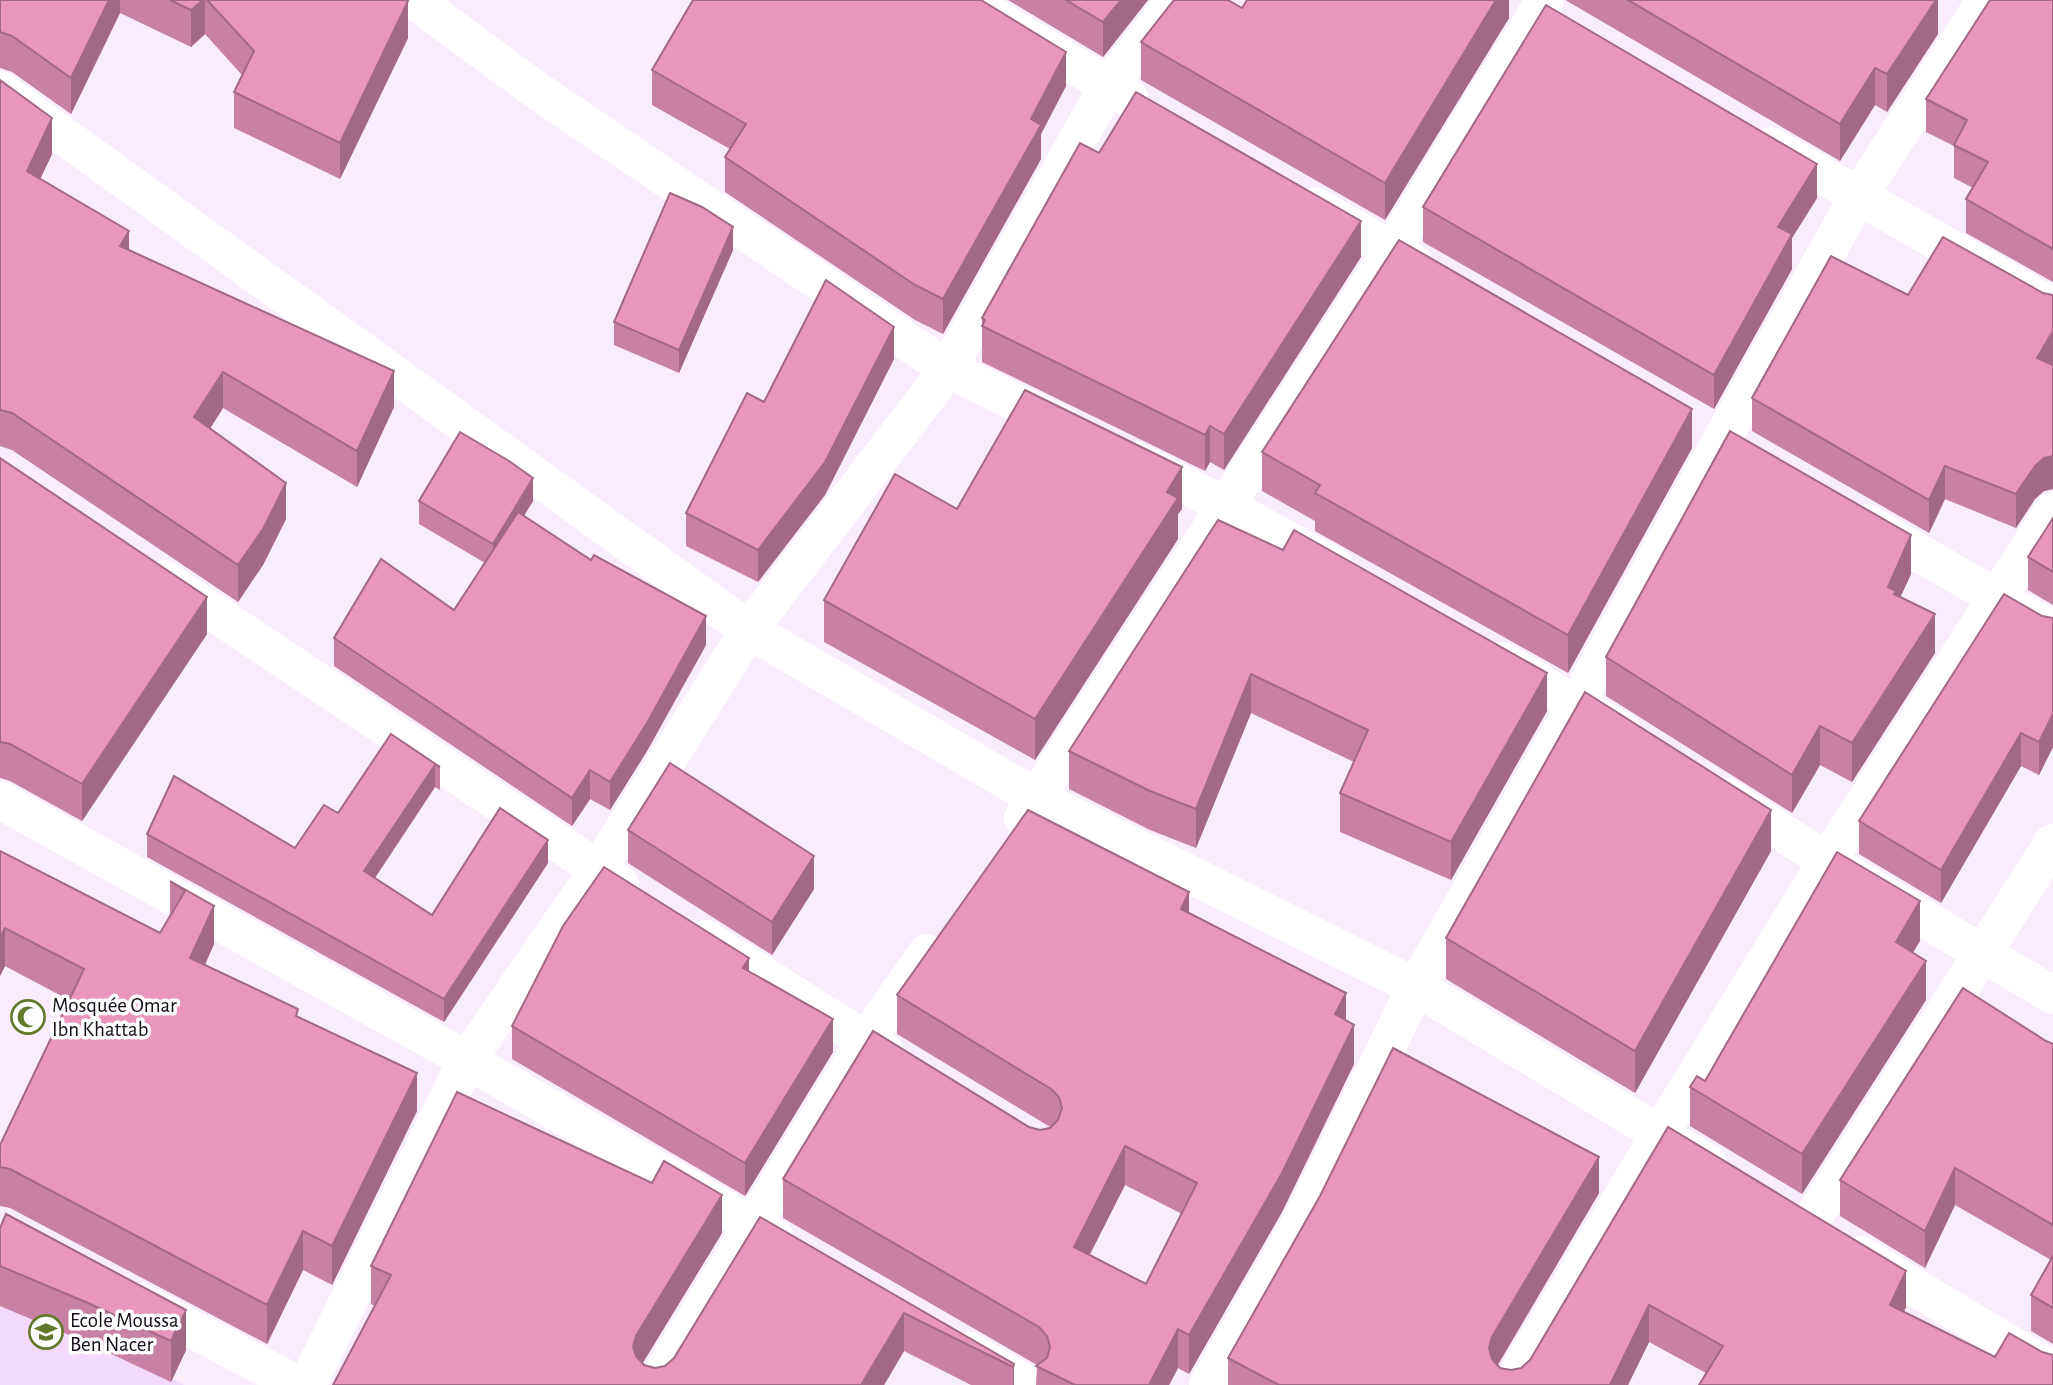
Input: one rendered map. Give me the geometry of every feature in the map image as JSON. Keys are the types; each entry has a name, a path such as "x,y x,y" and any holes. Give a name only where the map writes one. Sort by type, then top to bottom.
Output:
{"street":[{"path":"414,0 539,92 948,369 1226,506 1359,580"},
{"path":"966,0 1156,113"},
{"path":"307,1385 467,1060 597,870 749,630 948,369 1108,86 1176,0"},
{"path":"1208,1385 1301,1222 1416,987 1577,703 1733,448 1858,197 1986,0"},
{"path":"1006,842 1392,250 1535,3 1574,31"},
{"path":"0,90 749,630 1037,798 1416,987 1740,1182"},
{"path":"1740,128 2053,307"},
{"path":"1285,189 1439,277"},
{"path":"1686,420 1733,448"},
{"path":"1842,509 2053,630"},
{"path":"1511,1385 1827,861 2053,511"},
{"path":"140,562 644,900"},
{"path":"1468,642 1577,703 1657,753"},
{"path":"1702,782 1827,861 2053,995"},
{"path":"0,800 467,1060 802,1254"},
{"path":"1809,1224 2053,843"},
{"path":"679,922 912,1069"},
{"path":"655,1385 866,1040 944,930"},
{"path":"1775,1203 2053,1370"},
{"path":"107,1284 298,1385"},
{"path":"944,1337 1028,1385"}],"shaded area":[{"name":"Ecole Moussa Ben Nacer","path":"0,1279 184,1385 0,1385"}],"building":[{"path":"0,0 109,0 71,78 12,36 0,32"},
{"path":"170,0 203,0 191,10"},
{"path":"207,0 408,1 340,143 234,92 254,51"},
{"path":"693,0 981,0 1066,52 1031,119 1041,125 943,299 915,285 725,157 746,124 652,70"},
{"path":"1066,0 1121,0 1103,22"},
{"path":"1174,0 1228,0 1242,8 1247,0 1496,0 1385,183 1141,42"},
{"path":"1628,0 1936,0 1887,74 1875,68 1840,124"},
{"path":"1990,0 2053,0 2053,249 1966,199 1988,162 1954,145 1967,120 1926,99"},
{"path":"1546,5 1817,164 1778,227 1792,234 1714,375 1423,207"},
{"path":"0,80 52,118 27,171 129,231 120,246 394,371 357,451 223,372 194,417 286,483 263,529 238,565 12,413 0,410"},
{"path":"1136,92 1361,221 1224,434 1210,426 1205,435 982,326 985,320 982,318 1080,143 1099,153"},
{"path":"670,193 702,207 733,227 679,350 614,322"},
{"path":"1943,237 2043,293 2053,295 2053,331 2037,358 2053,365 2053,456 2044,458 2035,466 2016,494 1945,466 1929,500 1752,398 1831,256 1908,295"},
{"path":"1399,240 1692,409 1568,635 1315,493 1320,485 1262,452"},
{"path":"826,280 894,327 825,462 758,550 686,513 747,393 764,402"},
{"path":"1025,390 1182,467 1167,492 1178,498 1035,719 824,600 895,474 957,509"},
{"path":"1730,431 1911,535 1888,587 1896,591 1894,594 1935,614 1852,743 1820,726 1792,775 1606,657"},
{"path":"460,432 533,478 493,544 419,501"},
{"path":"0,458 207,597 82,784 10,744 0,742"},
{"path":"518,512 591,560 594,555 706,616 647,723 610,782 590,770 572,798 334,638 381,559 454,610"},
{"path":"2053,518 2053,572 2028,557"},
{"path":"1218,520 1283,550 1294,530 1547,673 1451,842 1340,793 1368,730 1251,674 1196,809 1150,791 1069,751"},
{"path":"2004,594 2042,616 2053,618 2053,714 2039,742 2021,733 1941,870 1859,821"},
{"path":"1585,692 1771,810 1635,1051 1446,938"},
{"path":"391,734 440,767 435,765 364,871 432,915 500,808 548,840 444,999 147,834 174,776 295,848 324,805 338,813"},
{"path":"670,763 814,856 772,922 628,830"},
{"path":"1028,810 1189,892 1181,909 1346,993 1335,1014 1354,1025 1282,1173 1189,1335 1178,1329 1149,1385 1075,1385 1036,1366 1047,1358 1050,1347 1047,1336 1039,1327 783,1179 873,1031 1029,1127 1040,1130 1050,1128 1058,1120 1062,1108 1059,1097 1051,1089 897,995","holes":["1125,1146 1197,1183 1146,1284 1074,1247"]},
{"path":"0,851 160,933 185,891 170,881 214,906 190,958 298,1009 296,1016 417,1073 332,1246 303,1231 267,1305 10,1169 0,1167 0,1145 84,969 5,928 0,938"},
{"path":"1837,852 1920,901 1896,942 1926,961 1802,1154 1690,1087 1697,1076 1705,1081"},
{"path":"604,867 749,958 743,968 833,1019 745,1163 512,1026 563,926"},
{"path":"1963,988 2053,1044 2053,1225 1955,1168 1925,1231 1840,1180"},
{"path":"1393,1048 1599,1157 1492,1337 1489,1348 1492,1359 1500,1368 1521,1368 1530,1360 1668,1127 1906,1271 1890,1305 1995,1357 2009,1333 2042,1352 2053,1355 2053,1385 1699,1385 1723,1346 1649,1305 1610,1385 1279,1385 1228,1358 1320,1196"},
{"path":"457,1092 652,1183 664,1161 722,1195 636,1336 633,1347 636,1356 644,1365 655,1368 665,1366 674,1358 760,1217 1014,1364 1013,1367 904,1313 861,1385 333,1385 391,1275 371,1266"},
{"path":"6,1214 186,1310 171,1341 0,1266 0,1228"},
{"path":"2053,1256 2053,1308 2031,1295"}],"place":[{"name":"Mosquée Omar Ibn Khattab","path":"28,1017"},
{"name":"Ecole Moussa Ben Nacer","path":"46,1332"}]}
